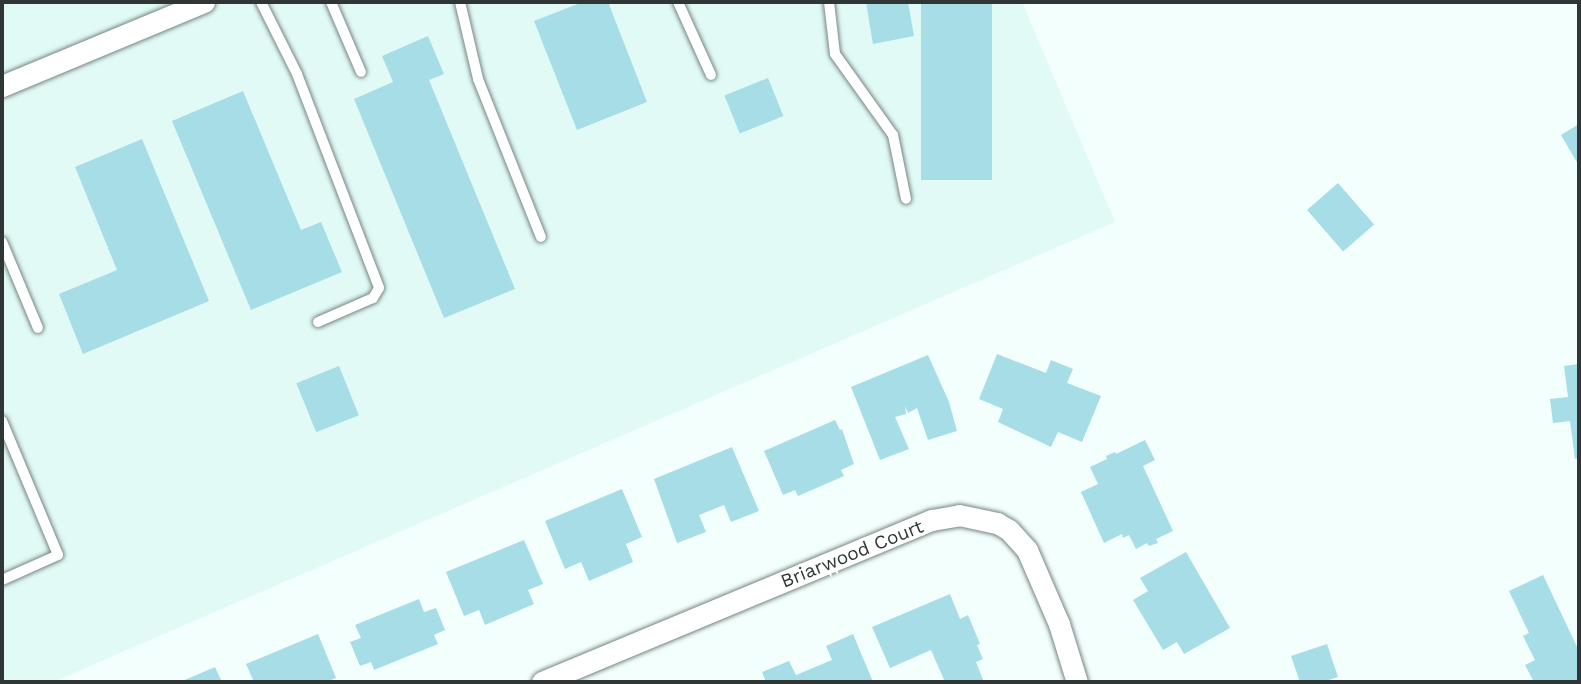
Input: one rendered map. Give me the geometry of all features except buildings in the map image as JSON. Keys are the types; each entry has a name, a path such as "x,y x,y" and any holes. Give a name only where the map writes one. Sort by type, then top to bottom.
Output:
{"street":[{"path":"2,86 204,2"},
{"name":"Briarwood Court","path":"542,682 932,520 958,515 997,523 1009,530 1027,550 1059,624 1077,682"}],"lane":[{"path":"261,2 297,74 379,288 373,298 318,322"},
{"path":"331,2 361,72"},
{"path":"460,2 478,79 541,237"},
{"path":"678,2 711,75"},
{"path":"830,2 835,54 893,135 906,200"},
{"path":"2,242 38,328"},
{"path":"2,421 58,555 2,580"}],"shaded area":[{"path":"2,2 1022,2 1115,222 53,682 2,682"}]}
